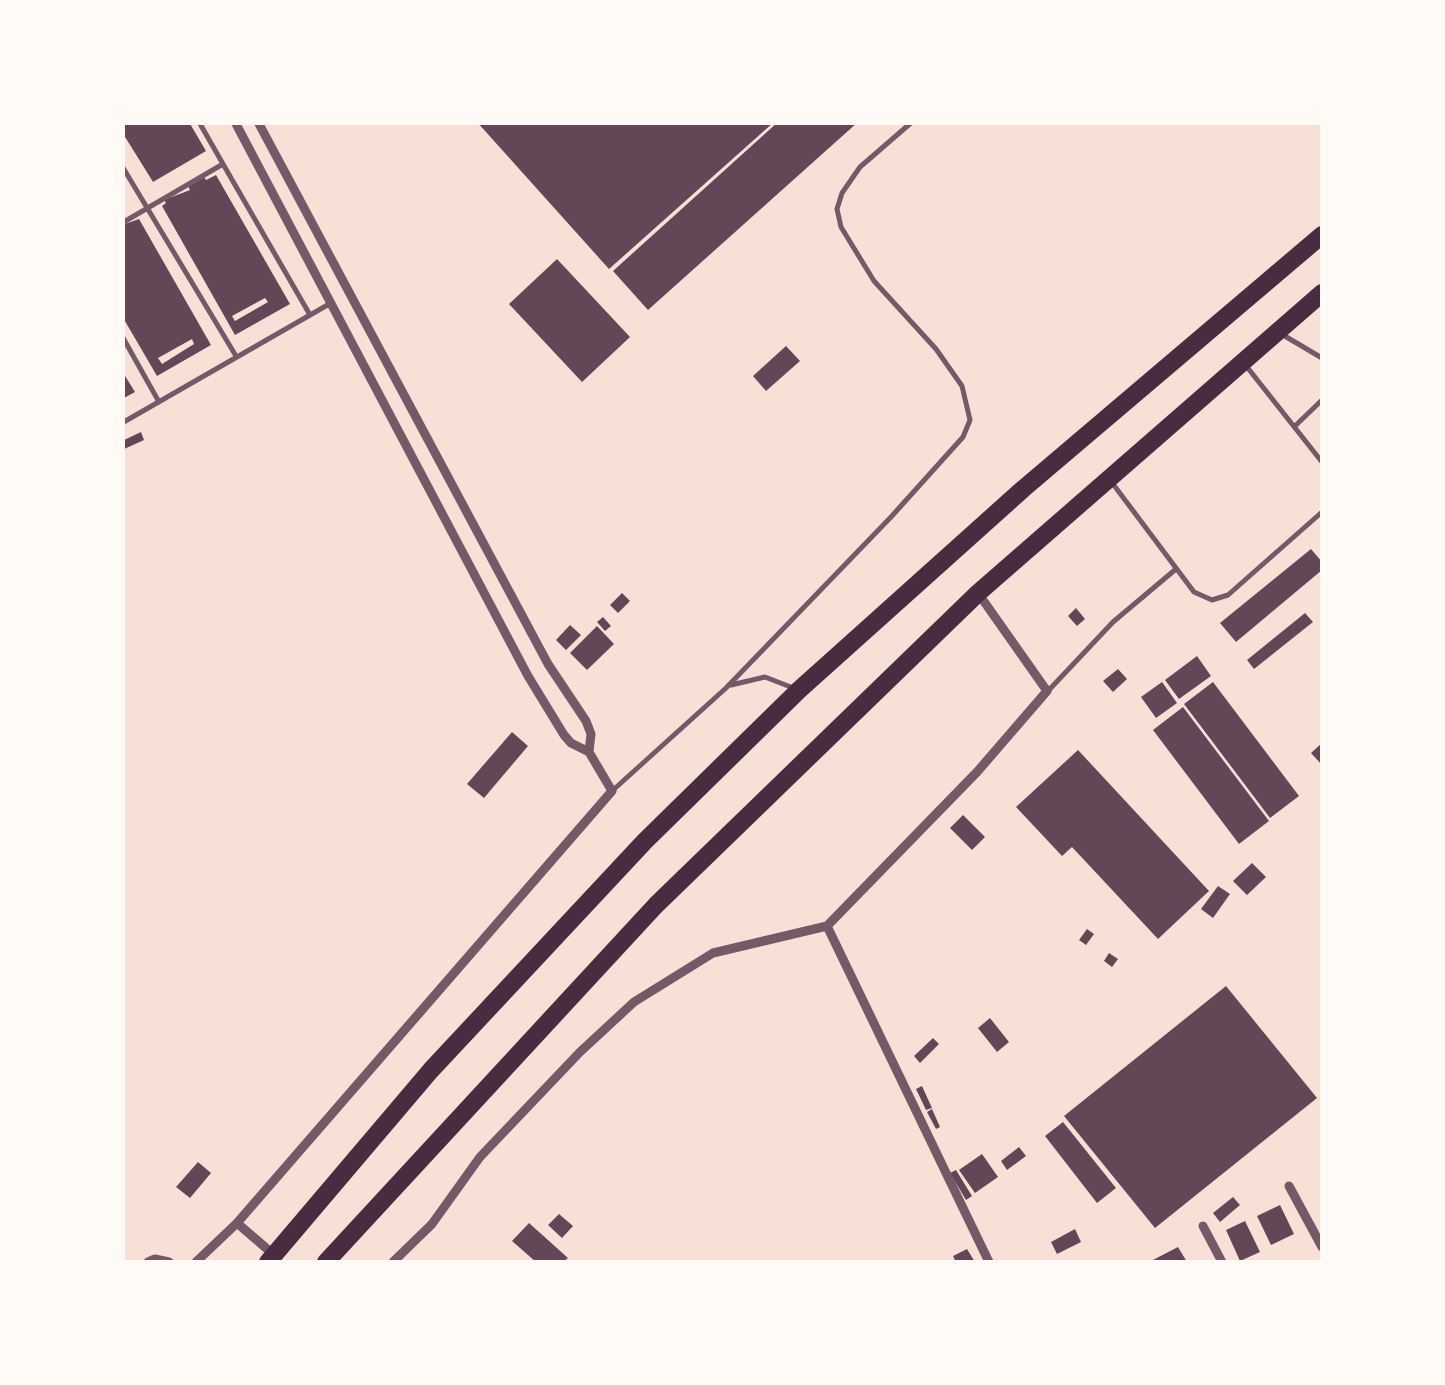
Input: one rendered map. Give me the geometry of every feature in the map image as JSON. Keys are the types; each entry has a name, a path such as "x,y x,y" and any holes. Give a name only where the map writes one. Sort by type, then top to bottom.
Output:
{"highway":[{"path":"271,1259 458,1042 645,842 799,690 1023,489 1322,235"},
{"path":"326,1262 656,905 978,593 1322,293"}],"street":[{"path":"234,122 528,676 570,743 590,752"},
{"path":"196,1262 236,1223 612,791 590,752 591,734 586,721 548,664 258,122"},
{"path":"392,1262 432,1224 480,1157 580,1052 634,1002 713,952 827,926 977,772 1048,691 978,593"},
{"path":"827,926 989,1262"},
{"path":"1289,1186 1322,1247"},
{"path":"236,1223 271,1259"},
{"path":"1203,1226 1222,1262"},
{"path":"148,1262 169,1262"}],"lane":[{"path":"199,122 310,315"},
{"path":"612,791 726,688 964,437 970,420 962,386 936,349 874,281 840,228 837,210 842,193 860,167 912,122"},
{"path":"122,224 223,164"},
{"path":"122,166 237,357"},
{"path":"122,423 331,303"},
{"path":"1276,331 1322,358"},
{"path":"122,336 159,402"},
{"path":"1242,361 1322,462"},
{"path":"1295,426 1322,400"},
{"path":"1109,478 1194,592 1212,600 1228,595 1322,512"},
{"path":"1048,691 1113,622 1176,569"},
{"path":"726,688 764,677 799,690"}],"building":[{"path":"122,122 189,122 206,151 153,182 122,132"},
{"path":"477,122 774,122 609,269"},
{"path":"778,122 858,122 648,310 613,271"},
{"path":"216,175 290,304 235,335 162,206 164,200 190,190 188,186 204,177 206,180","holes":["265,298 268,302 235,321 232,316"]},
{"path":"139,219 211,345 157,376 122,316 122,225","holes":["192,339 194,344 162,364 158,358"]},
{"path":"557,259 630,337 582,382 509,304"},
{"path":"786,346 800,361 766,391 753,376"},
{"path":"122,371 135,392 122,399"},
{"path":"141,432 144,440 122,450 122,441"},
{"path":"1311,549 1322,562 1322,570 1236,642 1220,623"},
{"path":"622,593 630,601 618,613 610,605"},
{"path":"1076,608 1085,619 1077,626 1068,616"},
{"path":"1305,613 1313,622 1254,669 1247,660"},
{"path":"603,617 611,626 605,631 597,622"},
{"path":"570,625 581,635 566,650 556,640"},
{"path":"597,626 614,644 587,670 570,653"},
{"path":"1197,656 1211,676 1179,699 1165,680"},
{"path":"1118,669 1127,679 1113,692 1103,681"},
{"path":"1162,682 1177,703 1156,718 1141,697"},
{"path":"1213,682 1299,796 1270,818 1184,704"},
{"path":"1183,707 1269,821 1239,844 1153,730"},
{"path":"512,732 528,746 484,798 467,784"},
{"path":"1322,743 1322,765 1311,753"},
{"path":"1078,750 1209,891 1158,939 1072,847 1062,856 1016,807"},
{"path":"963,815 985,837 972,850 950,828"},
{"path":"1252,863 1266,877 1247,895 1233,881"},
{"path":"1218,886 1230,894 1213,918 1201,909"},
{"path":"1087,929 1094,934 1086,945 1079,940"},
{"path":"1109,953 1118,959 1112,967 1104,961"},
{"path":"1226,986 1317,1098 1155,1228 1064,1116"},
{"path":"990,1018 1009,1042 997,1052 978,1028"},
{"path":"933,1038 939,1044 920,1063 914,1056"},
{"path":"922,1086 932,1108 926,1110 916,1089"},
{"path":"932,1109 940,1127 936,1129 927,1112"},
{"path":"1063,1122 1116,1188 1097,1203 1045,1136"},
{"path":"1019,1147 1026,1156 1007,1170 1001,1161"},
{"path":"982,1154 998,1177 975,1193 959,1170"},
{"path":"198,1162 211,1173 190,1198 176,1187"},
{"path":"956,1170 972,1196 966,1200 950,1173"},
{"path":"1233,1197 1240,1205 1220,1222 1213,1213"},
{"path":"1280,1205 1294,1234 1271,1245 1257,1216"},
{"path":"559,1214 573,1226 562,1238 548,1225"},
{"path":"1245,1221 1260,1252 1240,1261 1226,1230"},
{"path":"529,1223 568,1258 563,1262 536,1262 512,1241"},
{"path":"1075,1229 1081,1242 1057,1254 1051,1242"},
{"path":"1178,1247 1187,1262 1149,1262"},
{"path":"967,1249 975,1262 956,1262 953,1256"}]}
